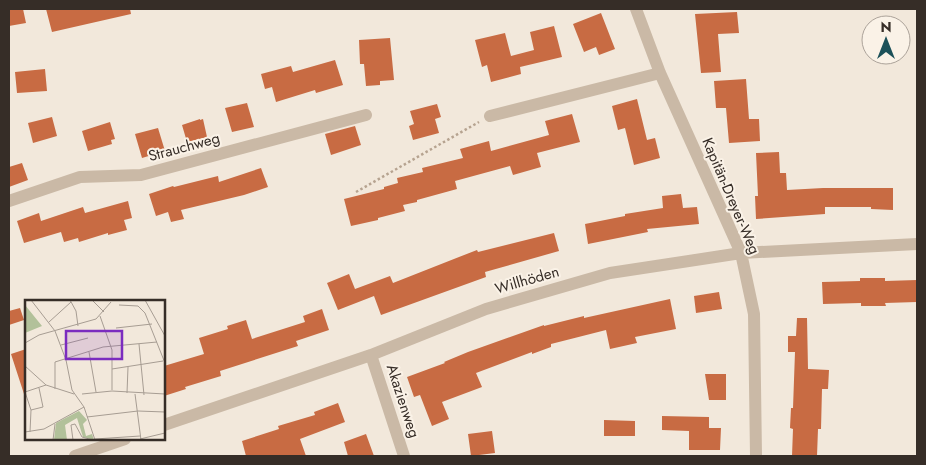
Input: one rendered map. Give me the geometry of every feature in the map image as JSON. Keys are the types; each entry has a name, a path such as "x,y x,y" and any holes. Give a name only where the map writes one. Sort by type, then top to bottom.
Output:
{"street":[{"name":"Kapitän-Dreyer-Weg","path":"636,9 660,73 741,253 754,314 756,456"},
{"path":"490,116 660,73"},
{"name":"Strauchweg","path":"9,201 80,177 141,175 366,115"},
{"name":"Willhöden","path":"165,425 371,355 486,310 610,273 741,253 917,244"},
{"name":"Akazienweg","path":"371,355 404,456"},
{"path":"75,456 122,440"}],"path":[{"path":"356,192 490,116"}],"building":[{"path":"9,9 23,9 26,23 9,26"},
{"path":"46,9 130,9 131,14 52,32"},
{"path":"737,12 739,33 718,34 721,72 701,73 695,14"},
{"path":"601,13 615,49 599,55 596,47 584,52 573,24"},
{"path":"554,26 562,57 520,67 521,74 491,82 487,65 482,67 475,40 505,33 511,56 534,50 530,32"},
{"path":"390,38 394,80 380,81 380,85 366,86 364,64 360,64 359,40"},
{"path":"335,60 343,85 316,93 315,90 276,102 272,87 265,89 261,74 291,66 293,72"},
{"path":"45,69 47,91 17,93 15,72"},
{"path":"746,79 749,119 759,119 760,141 729,143 726,108 716,108 714,81"},
{"path":"637,99 647,140 655,138 660,158 634,165 625,128 618,130 612,106"},
{"path":"247,103 254,127 232,132 225,108"},
{"path":"437,104 441,117 435,119 439,133 413,140 409,126 414,124 410,111"},
{"path":"572,114 580,142 537,153 541,167 513,175 510,166 455,181 457,189 403,205 405,211 351,226 344,199 384,189 384,187 398,183 397,178 423,172 422,168 463,158 460,149 489,141 491,151 549,135 545,121"},
{"path":"52,117 57,136 33,143 28,123"},
{"path":"203,119 207,137 187,142 182,125"},
{"path":"110,122 115,139 111,140 112,144 88,151 82,131"},
{"path":"355,126 361,145 331,155 325,134"},
{"path":"158,128 165,151 142,158 135,134"},
{"path":"779,152 780,173 786,173 787,190 893,188 893,210 871,209 871,207 825,207 825,214 756,219 755,196 758,196 756,153"},
{"path":"22,163 28,180 9,187 9,167"},
{"path":"261,168 268,187 244,195 181,210 184,219 171,222 168,212 156,216 149,194 173,186 218,176 219,182"},
{"path":"681,194 683,208 697,207 699,224 647,229 648,232 588,244 585,224 625,216 625,214 663,208 662,196"},
{"path":"128,201 132,218 124,220 127,230 108,235 108,233 79,242 78,238 64,242 61,232 24,243 17,221 39,213 41,221 83,207 85,213"},
{"path":"554,233 559,251 485,272 486,277 381,315 374,296 338,310 327,283 349,274 355,289 390,276 393,283 477,250 478,252"},
{"path":"860,278 885,278 885,281 917,280 917,302 885,303 886,306 861,306 861,303 823,304 822,282 860,281"},
{"path":"719,292 722,309 696,313 694,296"},
{"path":"670,299 676,329 635,337 637,343 610,349 606,330 551,344 551,347 476,373 482,387 442,402 449,419 432,426 420,395 414,397 407,377 468,352 544,325"},
{"path":"20,308 24,320 9,325 9,311"},
{"path":"322,309 329,330 296,341 298,346 220,371 221,376 185,387 186,389 165,396 165,366 204,354 199,338 228,329 227,326 246,320 252,339 305,322 303,316"},
{"path":"797,318 807,318 808,369 829,370 828,389 822,389 821,429 818,429 817,456 792,456 793,429 790,428 791,408 793,408 795,352 788,352 788,336 796,336"},
{"path":"25,349 25,394 24,394 11,354"},
{"path":"705,374 726,374 726,400 709,400"},
{"path":"338,403 345,422 300,439 306,456 246,456 242,441 279,429 278,426 315,415 314,412"},
{"path":"662,416 709,417 709,428 721,428 720,450 689,450 689,431 662,430"},
{"path":"604,420 635,421 635,436 604,436"},
{"path":"492,431 495,453 471,456 468,434"},
{"path":"366,434 374,456 348,456 344,442"}]}
